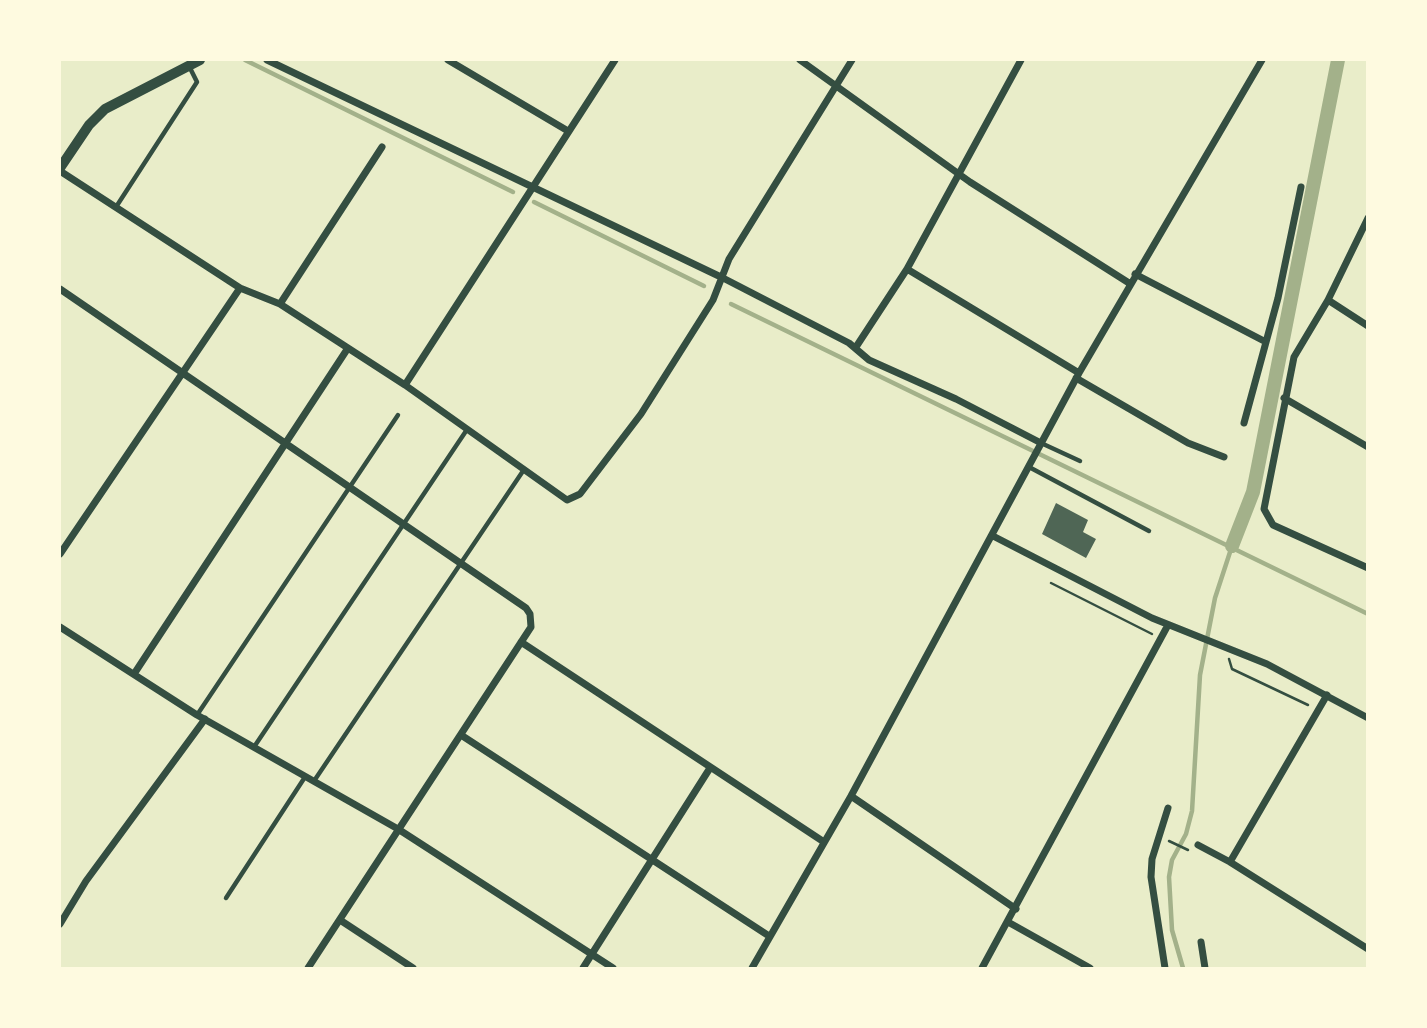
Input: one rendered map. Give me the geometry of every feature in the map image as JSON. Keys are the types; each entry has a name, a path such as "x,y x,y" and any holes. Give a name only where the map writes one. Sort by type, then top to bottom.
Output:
{"street":[{"path":"200,60 105,109 89,125 60,169 240,288 280,304 405,385 561,498 574,499 641,414 723,278 729,259 852,60"},
{"path":"267,60 723,278 856,347 869,360 956,399 1040,446"},
{"path":"448,60 568,131"},
{"path":"405,385 615,60"},
{"path":"800,60 959,172 1129,283"},
{"path":"856,347 906,269 1021,60"},
{"path":"752,968 851,796 1129,283 1262,60"},
{"path":"280,304 382,147"},
{"path":"1244,423 1264,341 1278,298 1301,187"},
{"path":"1367,218 1328,300 1294,357 1284,398 1276,462 1264,509 1273,526 1367,568"},
{"path":"906,269 1188,443 1224,457"},
{"path":"1135,274 1264,341"},
{"path":"60,554 240,288"},
{"path":"60,289 458,564 526,608 531,619 531,627 308,968"},
{"path":"1328,300 1367,326"},
{"path":"134,674 348,348"},
{"path":"1284,398 1367,447"},
{"path":"993,536 1168,625 1233,649 1327,695 1367,718"},
{"path":"982,968 1168,625"},
{"path":"60,627 197,715 398,829 613,968"},
{"path":"521,642 824,842"},
{"path":"1230,862 1327,695"},
{"path":"60,924 86,881 205,719"},
{"path":"461,735 769,936"},
{"path":"583,968 710,768"},
{"path":"851,796 1016,909"},
{"path":"1165,968 1151,877 1152,859 1168,808"},
{"path":"1198,845 1230,862 1367,949"},
{"path":"340,920 412,968"},
{"path":"1008,922 1090,968"},
{"path":"1201,942 1205,968"}],"lane":[{"path":"116,207 197,82 189,66"},
{"path":"197,715 398,415"},
{"path":"254,747 466,431"},
{"path":"1040,446 1080,461"},
{"path":"1031,464 1149,531"},
{"path":"314,781 523,471"},
{"path":"226,898 305,776"}],"path":[{"path":"1051,583 1162,639"},
{"path":"1220,654 1228,657 1232,669 1320,711"},
{"path":"1171,843 1188,849"}],"building":[{"path":"1056,503 1088,520 1083,532 1096,539 1086,558 1042,534"}],"waterway":[{"path":"245,60 513,192"},
{"path":"1232,546 1253,492 1338,60"},
{"path":"534,202 704,286"},
{"path":"731,304 1368,614"},
{"path":"1183,968 1172,930 1169,877 1172,860 1186,834 1192,811 1200,675 1215,598 1232,546"}]}
